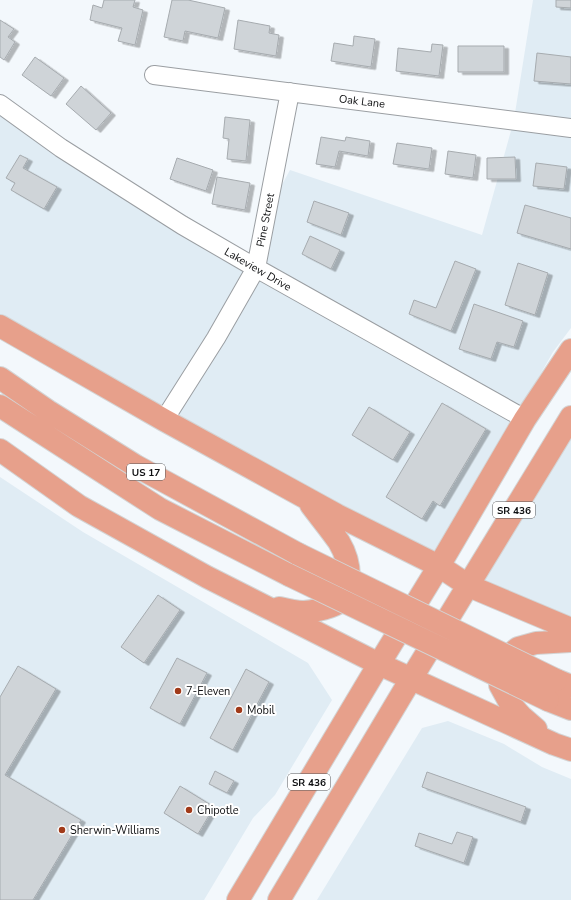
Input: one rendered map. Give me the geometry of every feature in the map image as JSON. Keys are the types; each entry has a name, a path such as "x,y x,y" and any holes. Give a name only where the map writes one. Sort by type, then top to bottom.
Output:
{"main road":[{"path":"0,326 164,420 337,515 439,566 469,586 571,629"},
{"name":"SR 436","path":"238,900 439,566 525,419 571,350"},
{"name":"US 17","path":"0,378 48,411 136,466 298,554 559,688 571,708"},
{"name":"US 17","path":"0,406 160,509 289,575 559,688"},
{"name":"SR 436","path":"279,900 571,417"},
{"path":"0,450 78,506 207,578 379,664 562,746"},
{"path":"264,606 303,612 319,610 342,600 347,591 349,583 349,570 346,558 339,542 306,498"},
{"path":"562,746 521,716 511,705 500,685 501,672 504,664 511,654 518,648 536,643 571,640"}],"street":[{"name":"Oak Lane","path":"154,75 571,128"},
{"name":"Pine Street","path":"164,420 216,338 256,268 290,92"},
{"name":"Lakeview Drive","path":"0,104 61,148 182,226 525,419"}],"shaded area":[{"path":"533,0 571,0 571,121 515,113"},
{"path":"0,113 245,271 209,334 161,410 0,318"},
{"path":"512,127 571,135 571,328 553,352 521,408 264,265 279,190 290,170 482,235"},
{"path":"259,279 513,420 434,556 174,418"},
{"path":"571,431 571,622 480,583"},
{"path":"0,477 83,532 308,663 332,700 275,795 253,818 204,900 0,900"},
{"path":"448,721 504,744 542,767 571,779 571,900 317,900 422,728"}],"building":[{"path":"104,0 135,0 133,7 143,10 135,45 118,41 122,28 90,20 93,5 102,8"},
{"path":"172,0 188,0 225,8 218,38 185,31 183,41 164,37"},
{"path":"556,0 571,0 571,8 556,7"},
{"path":"0,20 14,29 8,37 15,42 4,60 0,57"},
{"path":"238,20 270,26 269,33 279,35 276,56 234,49"},
{"path":"354,36 375,39 371,67 331,61 334,43 353,46"},
{"path":"432,44 443,45 439,76 396,71 398,48 431,52"},
{"path":"458,46 504,46 504,72 458,72"},
{"path":"537,53 571,57 571,84 534,81"},
{"path":"35,57 64,78 51,96 22,75"},
{"path":"81,86 111,113 96,130 66,104"},
{"path":"225,117 250,120 246,161 227,159 229,139 223,138"},
{"path":"321,137 345,141 346,137 370,141 368,156 339,151 335,167 316,164"},
{"path":"397,143 432,148 429,169 393,164"},
{"path":"448,151 476,155 473,178 445,174"},
{"path":"20,155 28,159 23,168 57,187 44,209 11,190 15,183 6,178"},
{"path":"515,157 516,179 487,179 487,158"},
{"path":"177,158 213,170 206,191 170,179"},
{"path":"536,163 567,167 564,189 533,186"},
{"path":"217,177 250,183 245,210 212,204"},
{"path":"314,201 349,213 341,235 307,222"},
{"path":"525,205 571,218 571,249 517,233"},
{"path":"310,236 340,250 331,269 302,254"},
{"path":"455,261 476,269 451,331 409,314 414,300 436,308"},
{"path":"518,263 548,273 535,315 505,305"},
{"path":"474,304 523,321 514,347 497,342 491,359 459,349"},
{"path":"442,403 486,429 440,506 433,501 422,519 386,497"},
{"path":"369,407 410,432 393,460 352,435"},
{"path":"158,595 180,610 144,663 121,647"},
{"name":"7-Eleven","path":"177,658 207,673 180,724 150,708"},
{"path":"18,666 56,689 5,775 81,820 33,900 0,900 0,697"},
{"name":"Mobil","path":"246,669 269,682 233,750 210,738"},
{"path":"215,771 234,781 227,793 209,784"},
{"path":"427,772 526,807 521,822 422,787"},
{"name":"Chipotle","path":"180,786 214,807 198,834 164,813"},
{"path":"457,832 473,837 464,863 415,846 419,833 452,844"}],"place":[{"name":"7-Eleven","path":"178,691"},
{"name":"Mobil","path":"239,710"},
{"name":"Chipotle","path":"189,810"},
{"name":"Sherwin-Williams","path":"62,830"}]}
